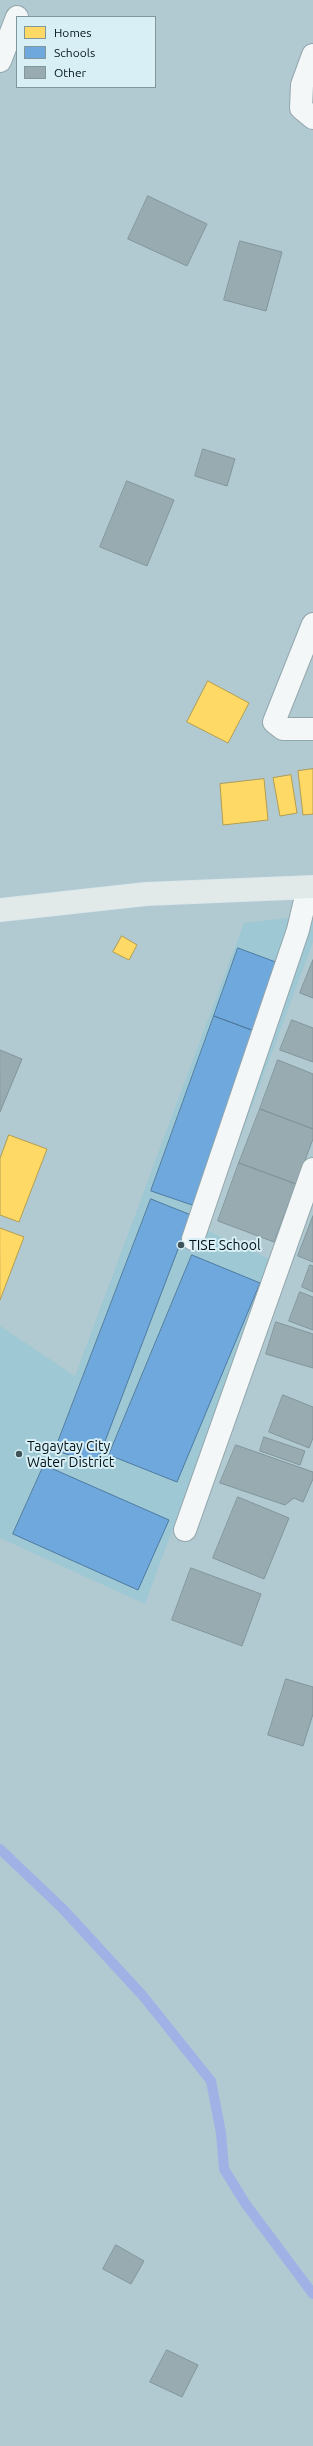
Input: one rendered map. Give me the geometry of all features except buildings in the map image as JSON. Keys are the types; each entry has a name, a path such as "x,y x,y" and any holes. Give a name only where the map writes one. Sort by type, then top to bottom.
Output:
{"main road":[{"path":"0,910 146,894 311,887"}],"street":[{"path":"17,16 24,0"},
{"path":"0,61 16,20"},
{"path":"313,55 302,85 301,108 313,118"},
{"path":"313,624 274,722 283,729 313,729"},
{"path":"193,1239 298,930 311,887"},
{"path":"185,1530 313,1169"}],"shaded area":[{"name":"TISE School","path":"313,915 313,942 206,1230 272,1260 145,1604 0,1538 0,1326 75,1376 244,923"}],"waterway":[{"path":"0,1849 62,1908 143,1996 211,2081 221,2133 224,2169 245,2203 313,2294"}],"place":[{"name":"TISE School","path":"181,1245"},
{"name":"Tagaytay City Water District","path":"19,1454"}]}
